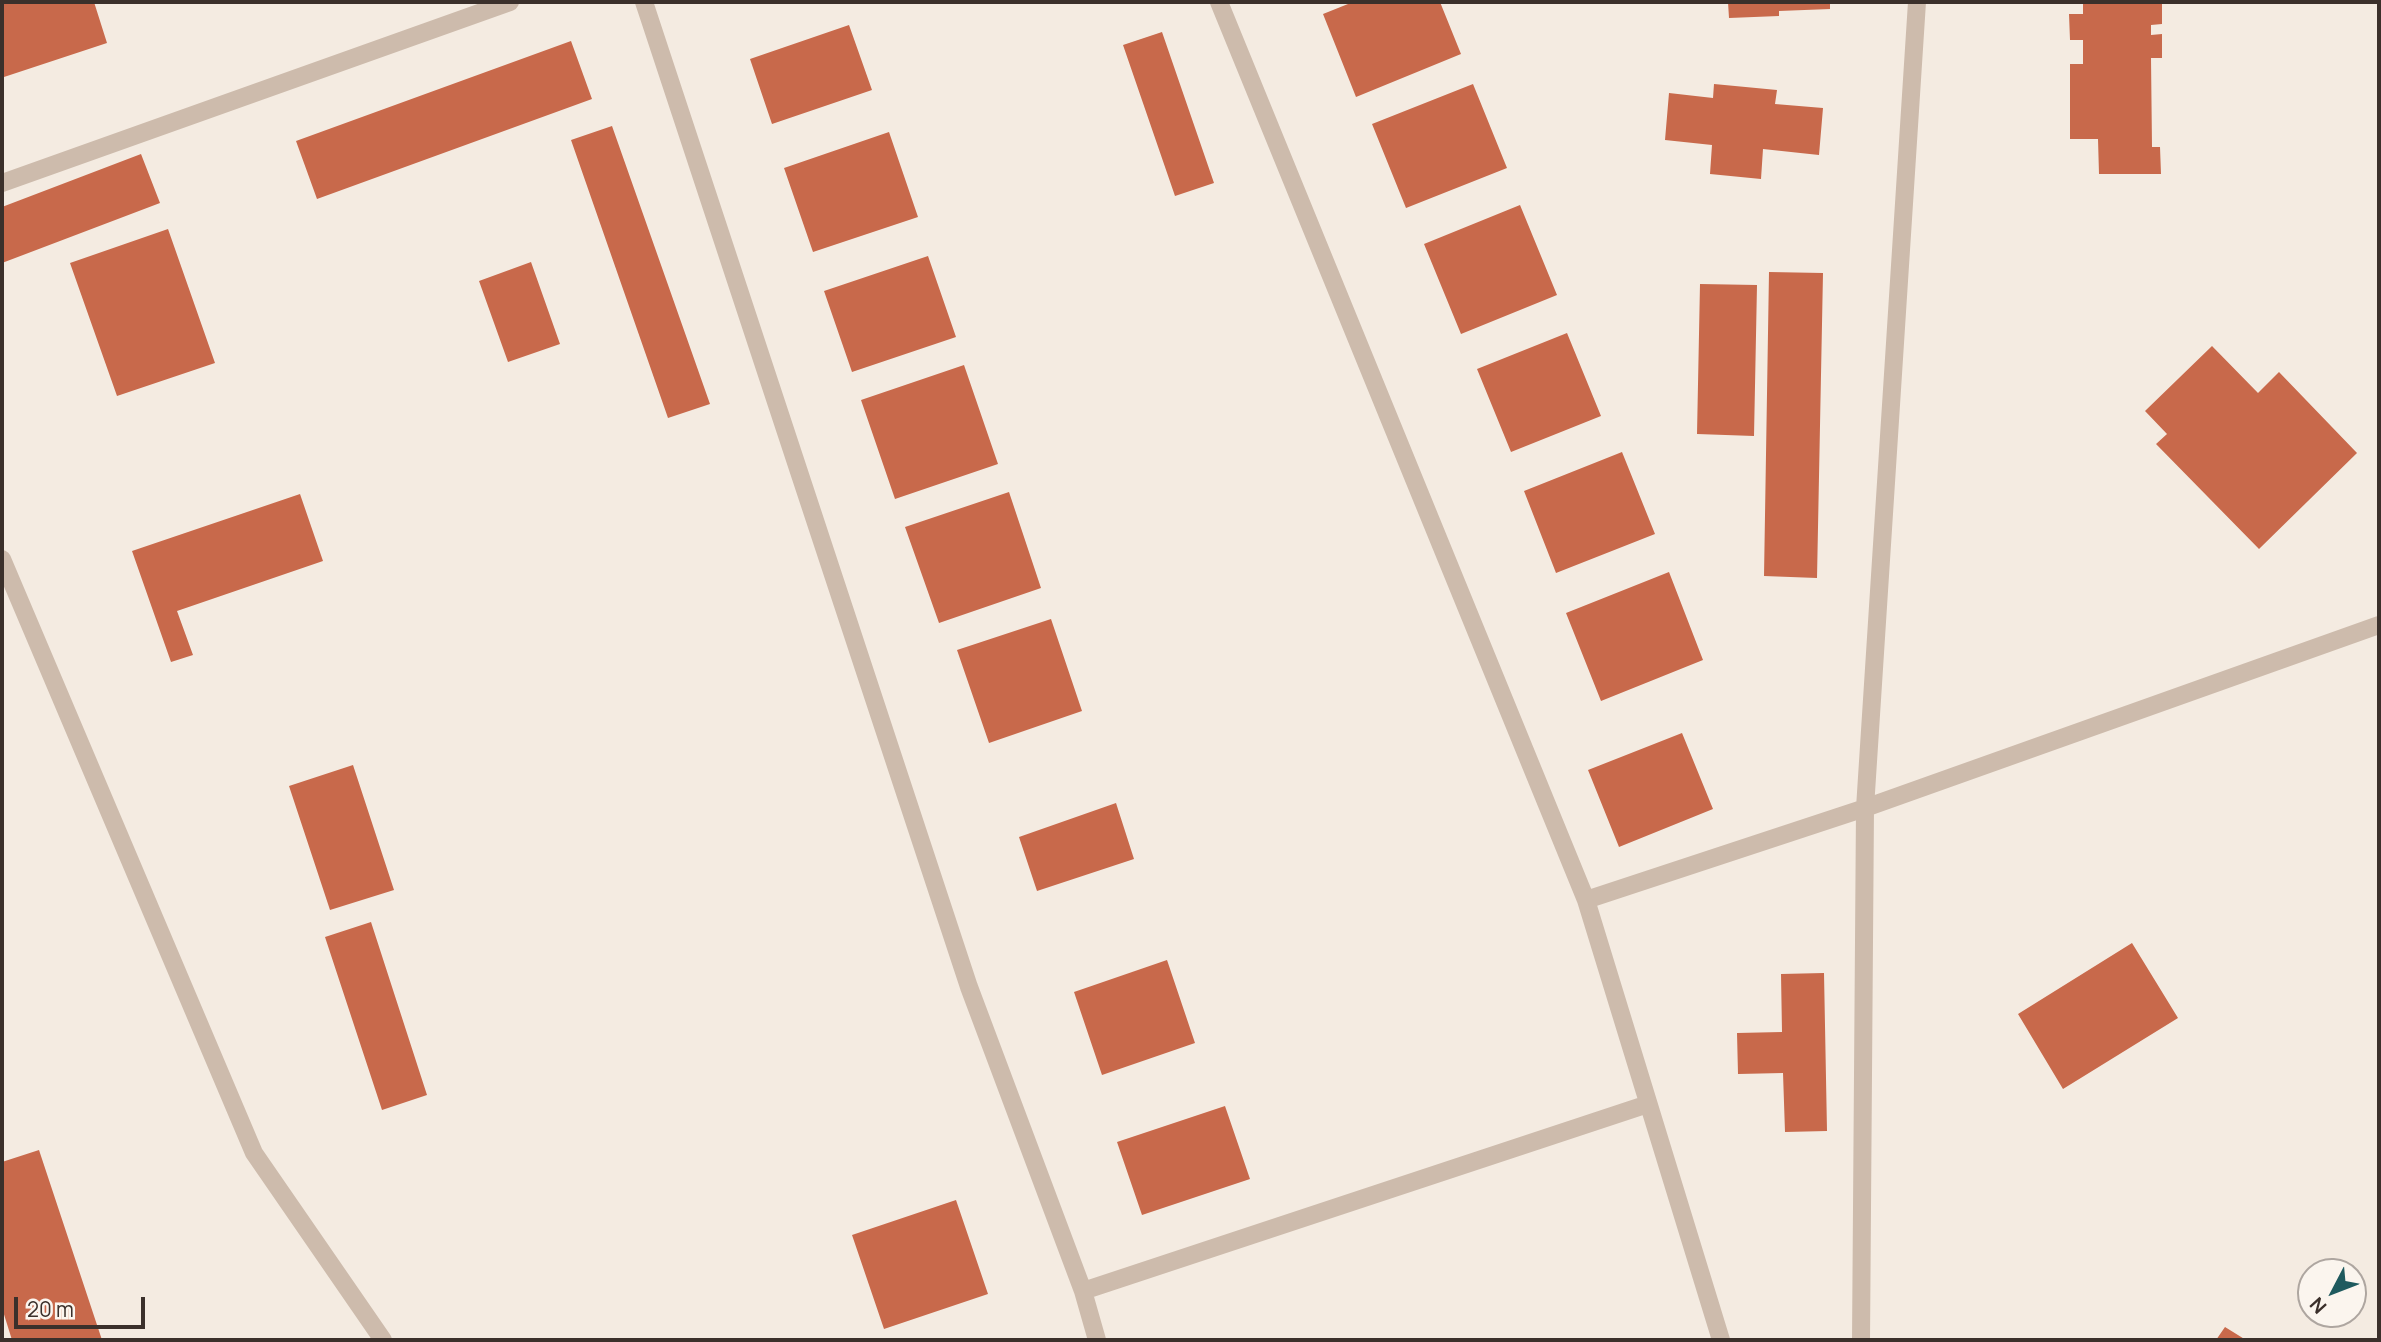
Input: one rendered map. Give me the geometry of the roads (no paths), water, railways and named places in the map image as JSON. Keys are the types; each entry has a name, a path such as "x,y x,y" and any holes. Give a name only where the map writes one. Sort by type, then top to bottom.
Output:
{"street":[{"path":"2,183 510,2"},
{"path":"644,2 969,987 1083,1291 1097,1340"},
{"path":"1219,2 1586,900 1721,1340"},
{"path":"1861,1340 1865,808 1917,2"},
{"path":"2,559 254,1153 383,1340"},
{"path":"1586,900 1865,808 2379,625"},
{"path":"1083,1291 1648,1104"}]}
